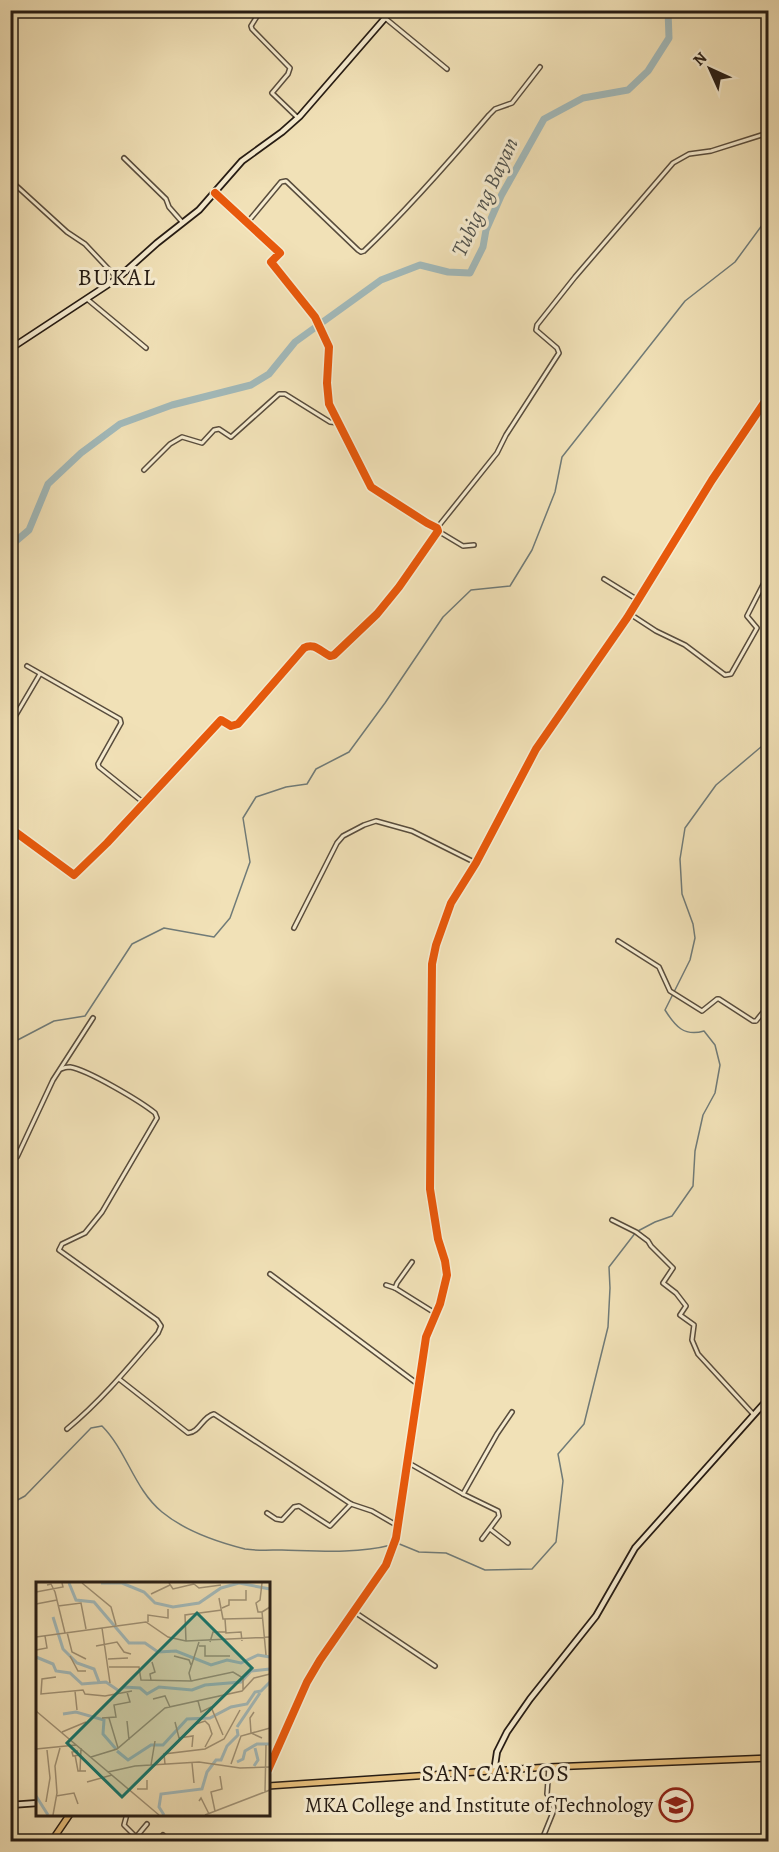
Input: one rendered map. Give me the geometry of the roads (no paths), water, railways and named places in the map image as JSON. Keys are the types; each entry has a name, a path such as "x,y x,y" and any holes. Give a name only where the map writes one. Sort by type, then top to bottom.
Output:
{"main road":[{"path":"10,349 118,278 183,222 215,193 242,162 298,118 392,10"},
{"path":"494,1772 498,1752 507,1732 530,1699 596,1616 635,1548 768,1399"},
{"path":"270,1786 549,1767 768,1758"},
{"path":"10,1805 36,1803"},
{"path":"51,1842 69,1816"}],"street":[{"path":"261,10 251,26 252,29 290,68 288,74 272,93 298,118"},
{"path":"385,18 447,69"},
{"path":"247,223 281,182 286,181 361,252 390,226 495,109 512,103 540,67"},
{"path":"10,828 74,875 107,843 221,720 231,726 238,724 304,648 312,645 326,655 334,655 377,614 399,587 438,529 497,453 559,353 558,348 536,330 537,325 575,277 673,163 689,154 711,151 768,133"},
{"path":"124,158 166,199 169,207 183,222"},
{"path":"10,180 67,232 85,244 118,278"},
{"path":"215,193 280,253 271,262 315,317 329,347 327,383 330,404 372,487 463,546 474,545"},
{"path":"87,299 146,348"},
{"path":"144,470 170,444 182,437 202,443 214,430 219,429 231,437 279,394 285,394 330,422 339,423"},
{"path":"270,1765 307,1682 386,1565 396,1538 426,1336 440,1304 447,1275 438,1239 430,1189 433,957 451,903 476,863 536,749 630,614 712,480 768,397"},
{"path":"630,614 656,631 685,645 725,675 731,674 757,628 747,616 768,575"},
{"path":"604,579 639,600"},
{"path":"27,666 120,719 121,723 98,764 144,803"},
{"path":"10,725 40,674"},
{"path":"294,928 337,843 343,836 364,825 376,821 412,831 476,863"},
{"path":"618,941 659,967 670,991 702,1011 719,999 756,1021 768,1006"},
{"path":"10,1156 17,1157 61,1068 93,1018"},
{"path":"61,1068 68,1066 105,1082 152,1110 157,1118 102,1212 85,1233 62,1244 59,1250 157,1320 161,1326 158,1334 119,1379 89,1411 67,1429"},
{"path":"612,1220 648,1241 674,1268 663,1283 676,1293 686,1306 680,1314 693,1325 692,1340 698,1354 754,1415"},
{"path":"395,1288 412,1262"},
{"path":"270,1274 419,1385"},
{"path":"386,1285 395,1288 435,1313"},
{"path":"119,1379 188,1433 194,1432 210,1414 217,1415 351,1504 370,1510 398,1526"},
{"path":"463,1494 512,1412"},
{"path":"407,1462 498,1511 499,1516 482,1539"},
{"path":"267,1513 276,1520 282,1520 294,1507 299,1506 330,1526 351,1504"},
{"path":"490,1529 508,1543"},
{"path":"353,1611 435,1666"},
{"path":"541,1842 554,1810 547,1794 549,1767"},
{"path":"127,1816 124,1825 141,1842"},
{"path":"132,1842 147,1824"},
{"path":"157,1842 163,1835"}],"waterway":[{"name":"Tubig ng Bayan","path":"10,546 29,530 48,484 81,453 120,424 172,405 251,385 269,374 295,342 381,280 420,265 448,272 470,273 483,247 486,230 501,196 544,119 583,98 628,90 648,71 669,38 668,10"},
{"path":"10,1044 54,1021 85,1016 132,944 164,928 214,937 230,918 250,862 243,818 256,797 286,787 307,784 316,769 349,752 443,617 471,590 510,586 532,550 555,492 562,457 685,301 735,262 768,217"},
{"path":"397,1543 419,1552 446,1553 485,1570 532,1569 556,1542 563,1481 558,1454 584,1424 608,1327 609,1267 636,1232 672,1216 693,1186 695,1151 703,1115 715,1093 720,1065 715,1045 704,1031 691,1032 681,1029 665,1010 690,960 695,938 693,924 682,894 680,859 685,828 716,785 768,741"},
{"path":"10,1504 25,1496 91,1428 102,1426 111,1436 152,1503 171,1519 202,1535 254,1550 351,1551 391,1545"}],"place":[{"name":"MKA College and Institute of Technology","path":"676,1805"}],"district":[{"name":"BUKAL","path":"117,277"},
{"name":"SAN CARLOS","path":"496,1773"}]}
